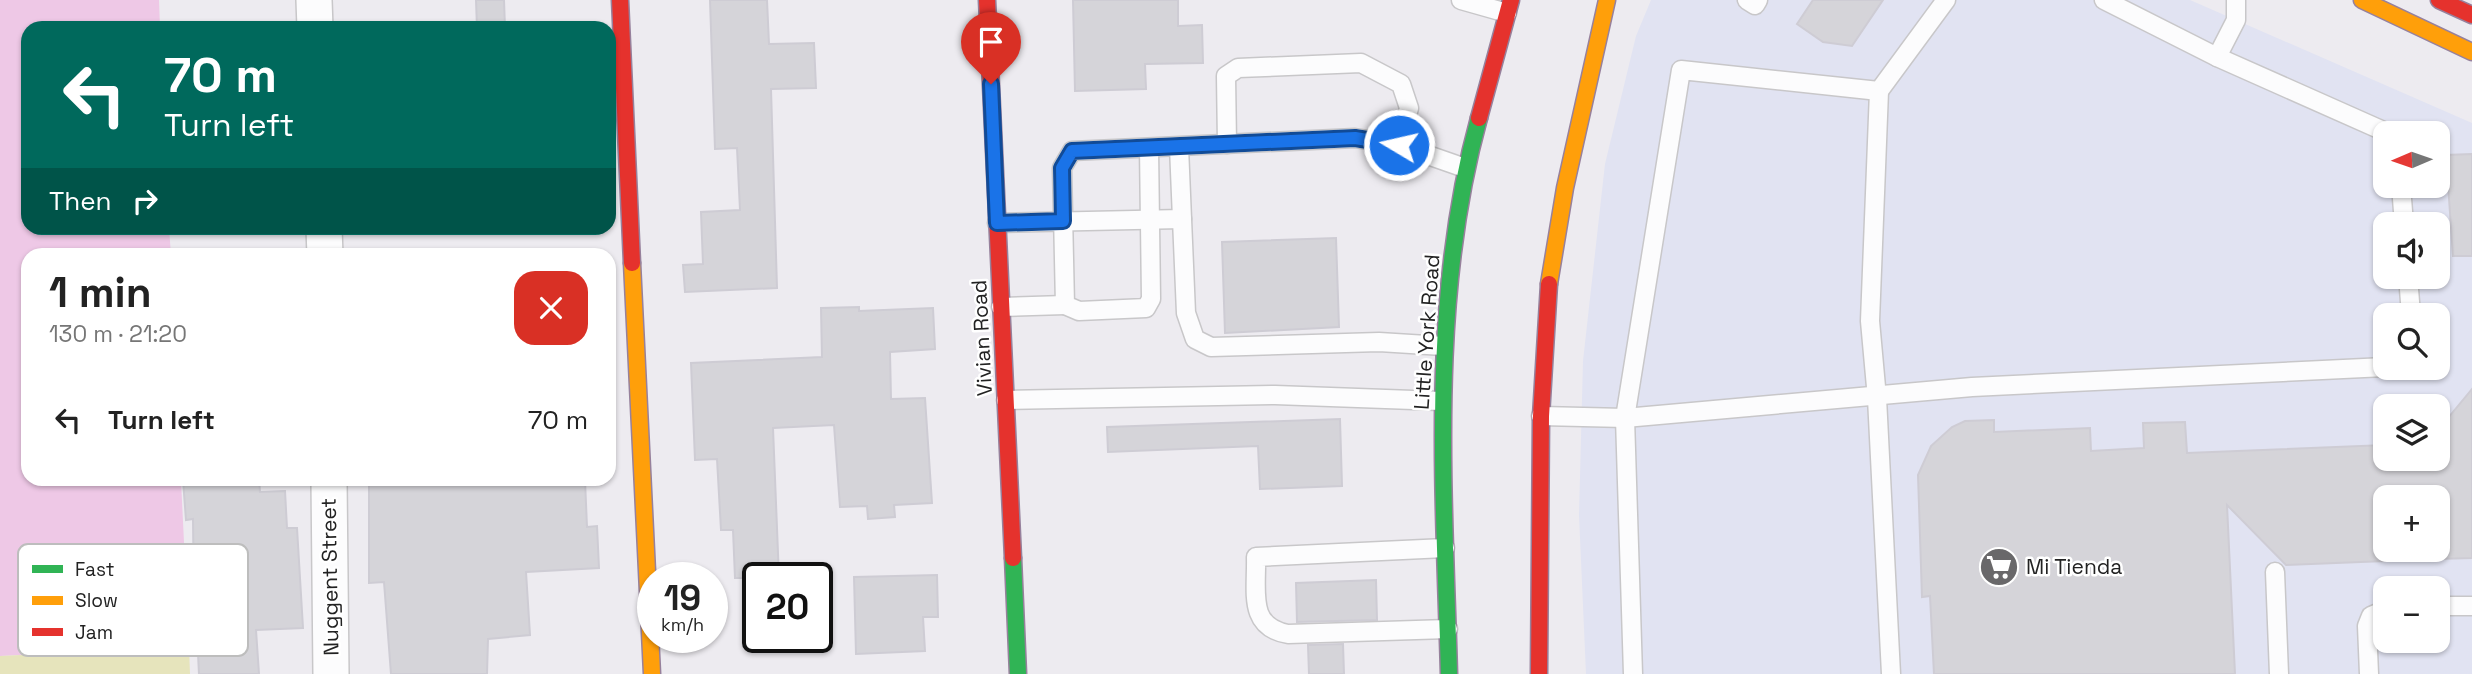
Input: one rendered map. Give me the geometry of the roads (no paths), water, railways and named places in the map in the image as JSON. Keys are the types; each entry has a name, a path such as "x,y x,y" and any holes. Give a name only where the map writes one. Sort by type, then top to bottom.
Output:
{"main road":[{"path":"620,0 621,260 652,674"},
{"name":"Vivian Road","path":"987,0 1018,674"},
{"path":"1539,674 1541,416 1547,299 1565,188 1606,0"},
{"path":"2362,0 2472,52"},
{"path":"2440,0 2472,15"},
{"name":"Little York Road","path":"1449,674 1441,401 1443,346 1465,168 1509,7"}],"street":[{"path":"314,0 315,21"},
{"name":"Nuggent Street","path":"329,486 331,674"}],"lane":[{"path":"1461,0 1509,7"},
{"path":"1747,0 1755,5 1758,0"},
{"path":"1891,674 1877,398 1870,321 1879,91 1946,0"},
{"path":"2104,0 2217,57 2373,126"},
{"path":"2217,57 2235,20 2236,0"},
{"path":"1227,144 1226,76 1238,68 1361,63 1401,84 1409,108 1399,145"},
{"path":"1633,674 1625,418 1681,70 1879,91"},
{"path":"1065,305 1062,168 1072,151 1355,138 1399,145 1465,168"},
{"path":"1179,146 1186,313 1195,339 1211,347 1379,342 1443,346"},
{"path":"1001,307 1065,305 1079,311 1146,308 1151,299 1149,148"},
{"path":"997,223 1182,219"},
{"path":"1541,416 1625,418 1877,398 1972,387 2373,368"},
{"path":"1006,400 1275,395 1441,401"},
{"path":"1445,548 1256,557 1258,617 1264,627 1273,632 1288,634 1448,629"},
{"path":"2275,572 2279,674"},
{"path":"2450,606 2472,606"},
{"path":"2369,674 2367,626 2373,615"}],"place":[{"name":"Mi Tienda","path":"1999,567"}]}
